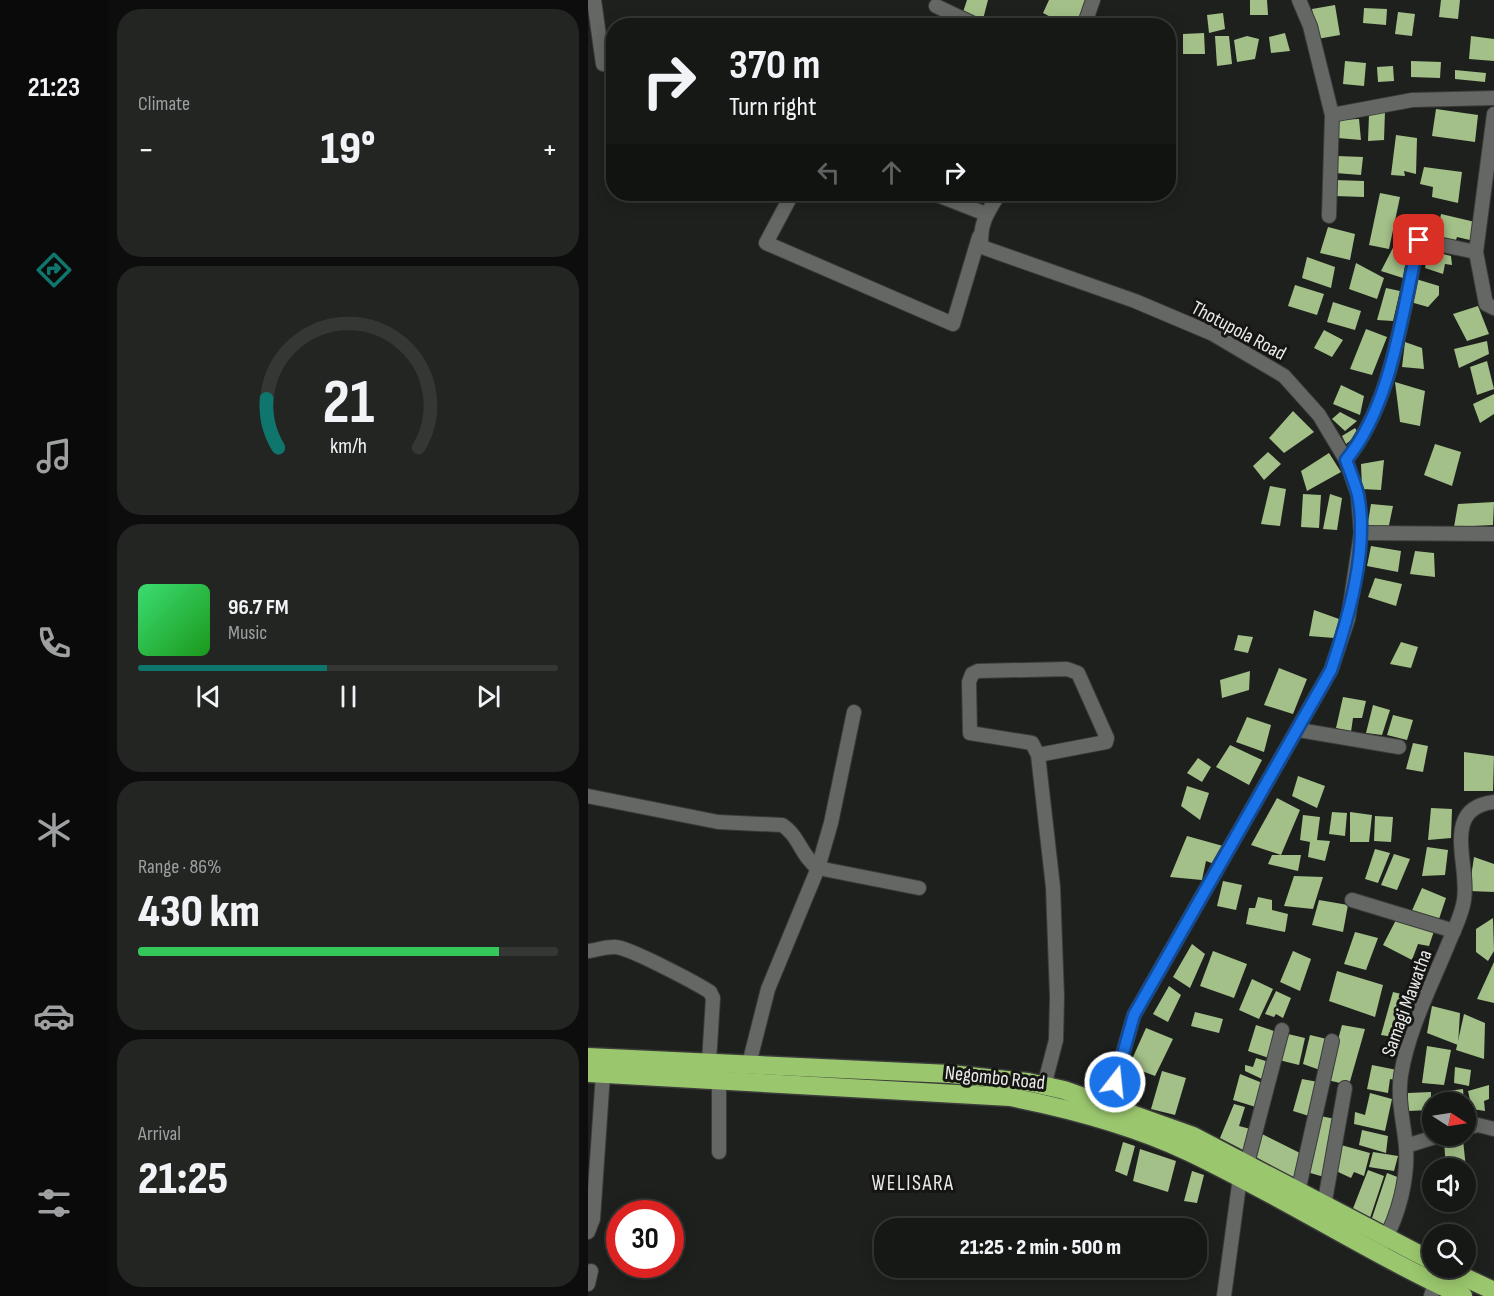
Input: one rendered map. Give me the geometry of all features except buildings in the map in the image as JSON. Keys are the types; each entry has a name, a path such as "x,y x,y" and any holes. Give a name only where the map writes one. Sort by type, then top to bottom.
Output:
{"highway":[{"name":"Negombo Road","path":"588,1057 950,1074 1044,1086 1106,1112 1188,1151 1243,1168 1298,1192 1324,1206 1382,1245 1433,1290 1463,1296"},
{"name":"Negombo Road","path":"595,1073 1010,1097 1106,1112"},
{"name":"Negombo Road","path":"1243,1168 1382,1245 1422,1258"},
{"path":"1466,1278 1494,1291"}],"street":[{"path":"594,0 603,64"},
{"path":"1087,18 1093,0"},
{"path":"1299,0 1310,26 1332,115 1329,216"},
{"path":"936,6 961,18"},
{"path":"1332,115 1412,100 1494,98"},
{"path":"1494,114 1490,193 1476,252 1485,304 1494,309"},
{"path":"788,201 766,243 953,324 986,214 994,201"},
{"path":"953,201 986,214"},
{"name":"Thotupola Road","path":"980,235 982,247 988,251 1135,301 1213,334 1284,376 1319,415 1346,460 1358,495 1361,533 1348,619 1331,670 1299,730 1134,1015 1106,1112"},
{"path":"1346,460 1358,445 1376,410 1388,371 1419,240 1476,252"},
{"path":"1361,533 1494,534"},
{"path":"1038,755 1106,742 1107,738 1078,673 1067,669 978,671 972,674 969,682 970,733 1032,743 1038,755 1053,887 1057,997 1056,1040 1044,1086"},
{"path":"749,1064 768,989 818,868 831,823 854,712"},
{"path":"1299,730 1399,747"},
{"path":"588,796 718,822 782,825 790,830 812,864 818,868 919,888"},
{"name":"Samagi Mawatha","path":"1382,1245 1407,1179 1406,1146 1399,1094 1401,1073 1420,1012 1465,899 1461,845 1466,815 1478,804 1494,802"},
{"path":"1352,900 1454,931"},
{"path":"588,951 601,947 619,947 710,992 713,998 709,1062"},
{"path":"1224,1296 1243,1168 1282,1030"},
{"path":"1298,1192 1332,1041"},
{"path":"588,1232 593,1220 595,1073"},
{"path":"719,1081 719,1152"},
{"path":"1324,1206 1345,1088"},
{"path":"1476,1126 1494,1129"},
{"path":"1406,1146 1422,1141"}],"district":[{"name":"WELISARA","path":"913,1183"}],"route":[{"path":"1115,1082 1134,1015 1299,730 1331,670 1348,619 1361,533 1358,495 1346,460 1358,445 1376,410 1388,371 1419,240"}]}
